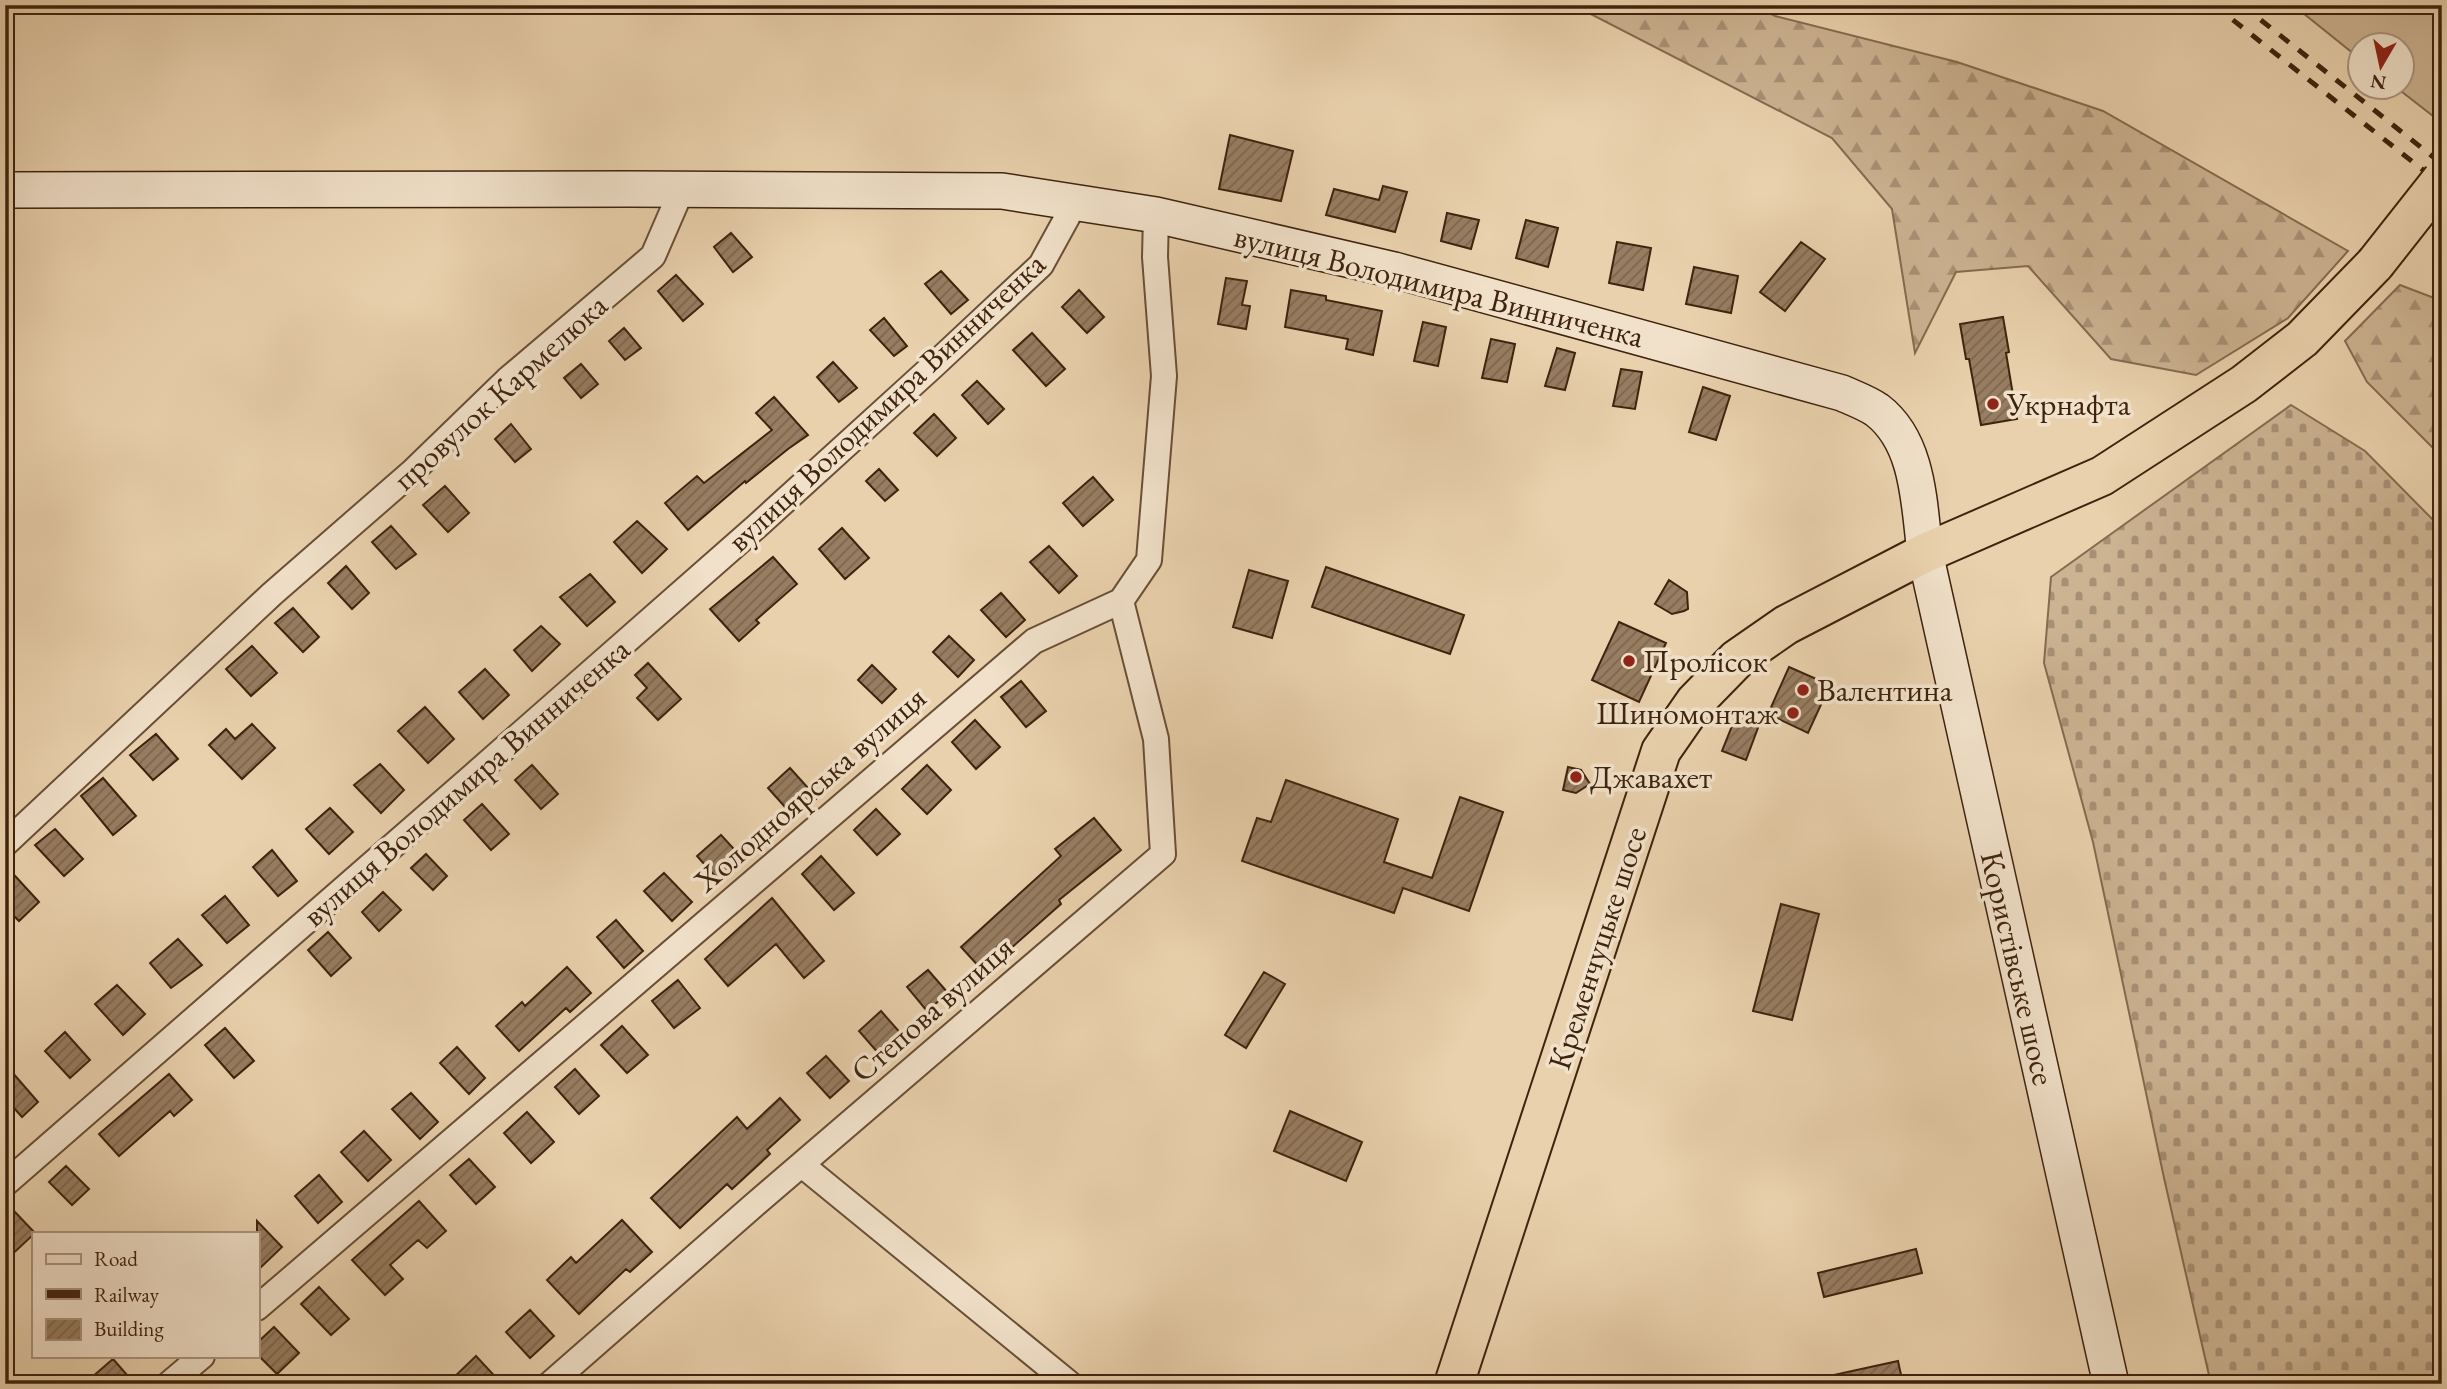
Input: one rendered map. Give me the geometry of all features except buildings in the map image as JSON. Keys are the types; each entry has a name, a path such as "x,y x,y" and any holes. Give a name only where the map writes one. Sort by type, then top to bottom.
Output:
{"highway":[{"name":"Кременчуцьке шосе","path":"1454,1384 1661,751 1695,702 1737,659 1786,625 1925,553 2102,476 2245,384 2302,339 2375,264 2442,178"}],"street":[{"name":"провулок Кармелюка","path":"5,844 272,594 412,472 507,380 653,256 682,189"},
{"path":"5,190 1002,191 1075,203"},
{"name":"вулиця Володимира Винниченка","path":"5,1184 756,527 933,366 1041,265 1075,203 1156,215 1394,270 1842,393 1876,410 1896,430 1907,449 1919,498 1925,553"},
{"path":"1121,601 1149,560 1164,376 1155,257 1156,215"},
{"name":"Користівське шосе","path":"1925,553 2110,1384"},
{"name":"Степова вулиця","path":"550,1384 1163,854 1156,739 1121,601"},
{"name":"Холодноярська вулиця","path":"259,1306 1034,642 1121,601"},
{"path":"803,1165 1070,1384"},
{"path":"169,1384 200,1358"}],"green space":[{"path":"1543,5 1755,5 1775,16 1957,62 2103,111 2348,251 2288,318 2196,375 2111,359 2028,266 1956,272 1915,353 1892,209 1832,138 1583,10"},
{"path":"2293,5 2442,5 2442,123 2415,102 2416,32 2346,32 2346,48"},
{"path":"2400,285 2442,301 2442,457 2367,382 2345,341"},
{"path":"2291,405 2365,451 2442,529 2442,1384 2211,1384 2164,1178 2093,842 2044,663 2051,577"}],"railway":[{"path":"2214,5 2442,185"},
{"path":"2242,5 2442,164"}],"place":[{"name":"Укрнафта","path":"1993,404"},
{"name":"Пролісок","path":"1629,661"},
{"name":"Валентина","path":"1803,690"},
{"name":"Шиномонтаж","path":"1793,713"},
{"name":"Джавахет","path":"1576,777"}]}
